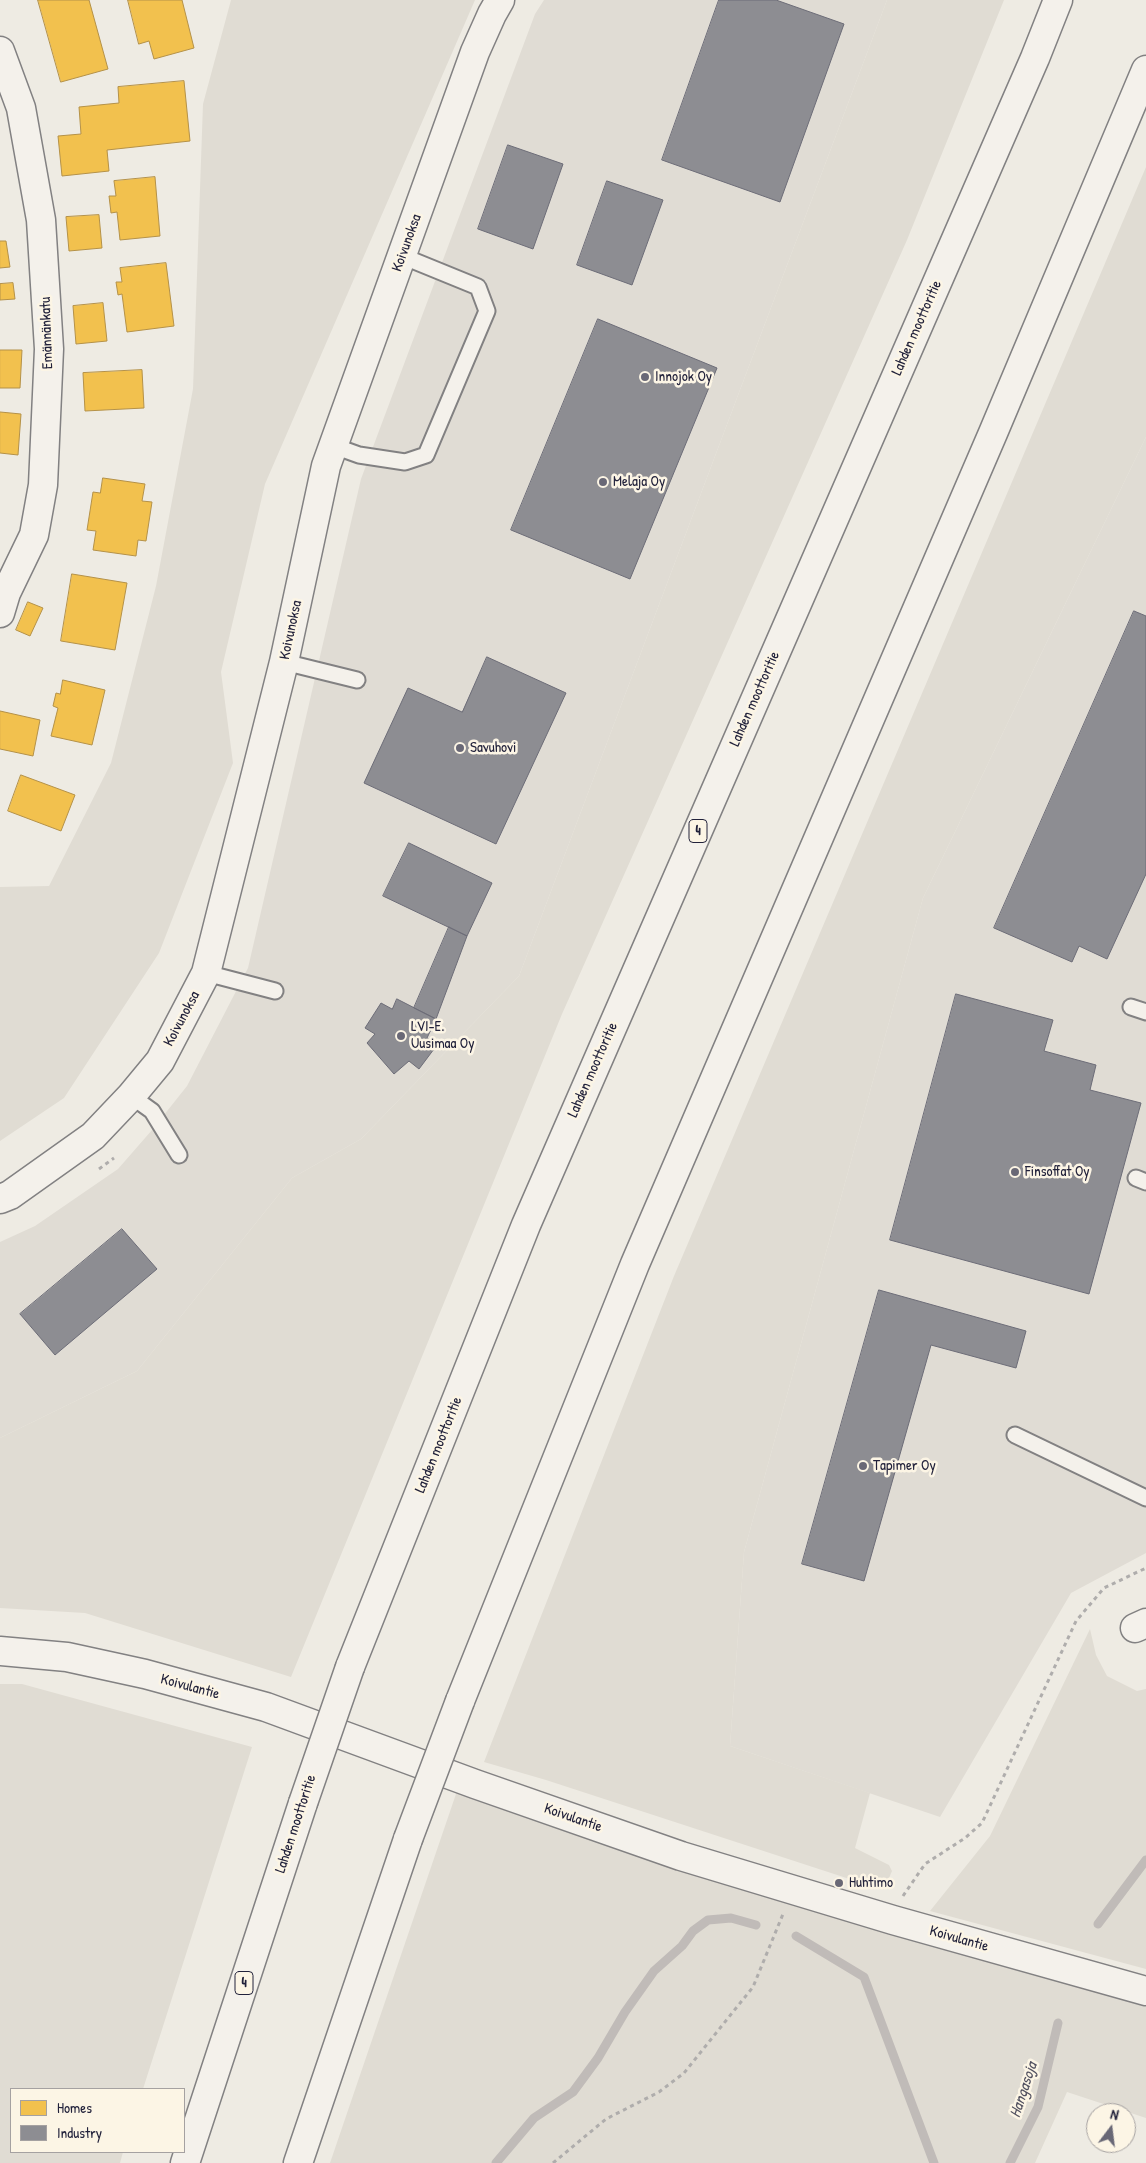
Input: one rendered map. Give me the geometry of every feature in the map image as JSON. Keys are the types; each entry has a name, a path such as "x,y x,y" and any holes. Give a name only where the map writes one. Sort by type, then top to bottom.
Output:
{"main road":[{"name":"Koivunoksa","path":"0,1199 10,1195 93,1136 131,1096 160,1061 206,973 284,662 326,466 475,52 500,0"},
{"name":"Lahden moottoritie","path":"185,2163 302,1804 350,1667 526,1225 996,148 1058,0"},
{"name":"Emännänkatu","path":"0,51 20,108 41,220 49,349 43,485 34,535 2,599"},
{"path":"298,2163 408,1839 460,1701 635,1264 989,442 1146,70"},
{"name":"Koivulantie","path":"0,1651 67,1657 145,1674 266,1707 475,1784 681,1856 892,1920 1146,1991"}],"lane":[{"path":"334,446 359,455 405,462 426,455 487,311 478,287 402,256"},
{"path":"284,662 357,680"},
{"path":"206,973 275,991"},
{"path":"1131,1007 1146,1012"},
{"path":"131,1096 152,1111 179,1155"},
{"path":"1015,1435 1146,1498"}],"path":[{"path":"892,1920 904,1891 925,1864 965,1838 982,1823 1076,1621 1104,1588 1146,1568"},
{"path":"552,2163 606,2119 659,2092 684,2073 753,1987 781,1919"}],"shaded area":[{"path":"231,0 475,0 265,484 221,672 233,763 159,953 64,1098 0,1141 0,887 49,886 111,763 156,586 193,389 203,104"},
{"path":"544,0 887,0 519,976 361,1139 292,1178 137,1371 0,1438 0,1242 35,1226 118,1169 187,1086 248,968 361,479 535,14"},
{"path":"887,0 1004,0 907,240 562,1014 291,1677 85,1613 0,1608 0,1438 137,1371 292,1178 361,1139 519,976"},
{"path":"1146,167 1146,437 923,898 744,1552 730,1746 870,1793 855,1848 889,1865 892,1871 886,1885 874,1887 546,1780 484,1762 674,1276"},
{"path":"1146,437 1146,1553 1071,1593 940,1817 730,1746 744,1552 923,898"},
{"path":"1090,1629 1096,1655 1107,1676 1137,1691 1146,1689 1146,1969 930,1911 990,1836"},
{"path":"0,1684 22,1684 252,1747 143,2088 10,2088 10,2153 123,2153 120,2163 0,2163"},
{"path":"457,1791 1146,2007 1146,2118 1136,2115 1136,2103 1100,2103 1067,2092 1035,2163 330,2163"}],"building: Homes":[{"path":"38,0 89,0 108,69 61,82"},
{"path":"128,0 182,0 194,48 154,59 149,41 139,44"},
{"path":"184,81 190,141 107,150 109,171 62,176 58,136 81,134 79,107 119,103 118,87"},
{"path":"155,177 160,236 120,240 117,212 111,213 109,196 116,196 114,181"},
{"path":"99,215 102,248 69,251 66,217"},
{"path":"0,241 6,241 10,267 0,268"},
{"path":"166,263 174,326 127,332 122,294 118,295 116,282 122,282 120,268"},
{"path":"13,283 15,299 0,300 0,284"},
{"path":"103,303 107,341 76,344 73,306"},
{"path":"0,350 22,350 20,388 0,388"},
{"path":"142,370 144,408 85,411 83,373"},
{"path":"0,412 21,414 18,455 0,453"},
{"path":"103,478 145,484 142,501 152,502 146,541 138,540 136,556 93,550 96,531 87,530 93,492 100,493"},
{"path":"72,574 127,583 115,650 61,641"},
{"path":"28,602 43,608 30,636 16,630"},
{"path":"63,680 105,690 92,745 51,736 58,708 53,706 56,693 60,694"},
{"path":"0,711 40,720 33,756 0,749"},
{"path":"21,775 75,795 61,831 8,811"}],"building: Industry":[{"path":"719,0 776,0 844,24 780,202 662,160"},
{"path":"508,145 563,164 533,249 478,229"},
{"path":"607,181 663,200 632,285 577,265"},
{"path":"598,319 717,368 630,579 511,530"},
{"path":"1134,611 1146,616 1146,874 1107,959 1079,946 1072,962 994,928"},
{"name":"Savuhovi","path":"487,657 566,693 496,844 364,783 408,688 462,712"},
{"path":"409,843 492,883 467,936 383,896"},
{"path":"449,927 467,936 436,1019 414,1008"},
{"name":"Finsoffat Oy","path":"956,994 1053,1020 1044,1051 1096,1065 1090,1090 1141,1103 1089,1294 890,1240"},
{"name":"LVI-E. Uusimaa Oy","path":"397,999 436,1019 427,1038 437,1045 419,1069 409,1061 394,1074 367,1043 375,1034 365,1028 381,1003 392,1009"},
{"path":"122,1229 157,1269 55,1355 20,1314"},
{"name":"Tapimer Oy","path":"879,1290 1026,1331 1016,1368 931,1345 864,1581 802,1564"}],"waterway":[{"name":"Hangasoja","path":"1098,1924 1146,1860"},
{"path":"496,2163 534,2118 573,2092 598,2058 625,2012 654,1971 682,1946 693,1931 708,1920 731,1918 756,1925"},
{"path":"796,1936 864,1977 934,2163"},
{"name":"Hangasoja","path":"1010,2163 1038,2107 1058,2023"}],"place":[{"name":"Innojok Oy","path":"645,377"},
{"name":"Melaja Oy","path":"603,482"},
{"name":"Savuhovi","path":"460,748"},
{"name":"LVI-E. Uusimaa Oy","path":"401,1036"},
{"name":"Finsoffat Oy","path":"1015,1172"},
{"name":"Tapimer Oy","path":"863,1466"},
{"name":"Huhtimo","path":"839,1883"}]}
